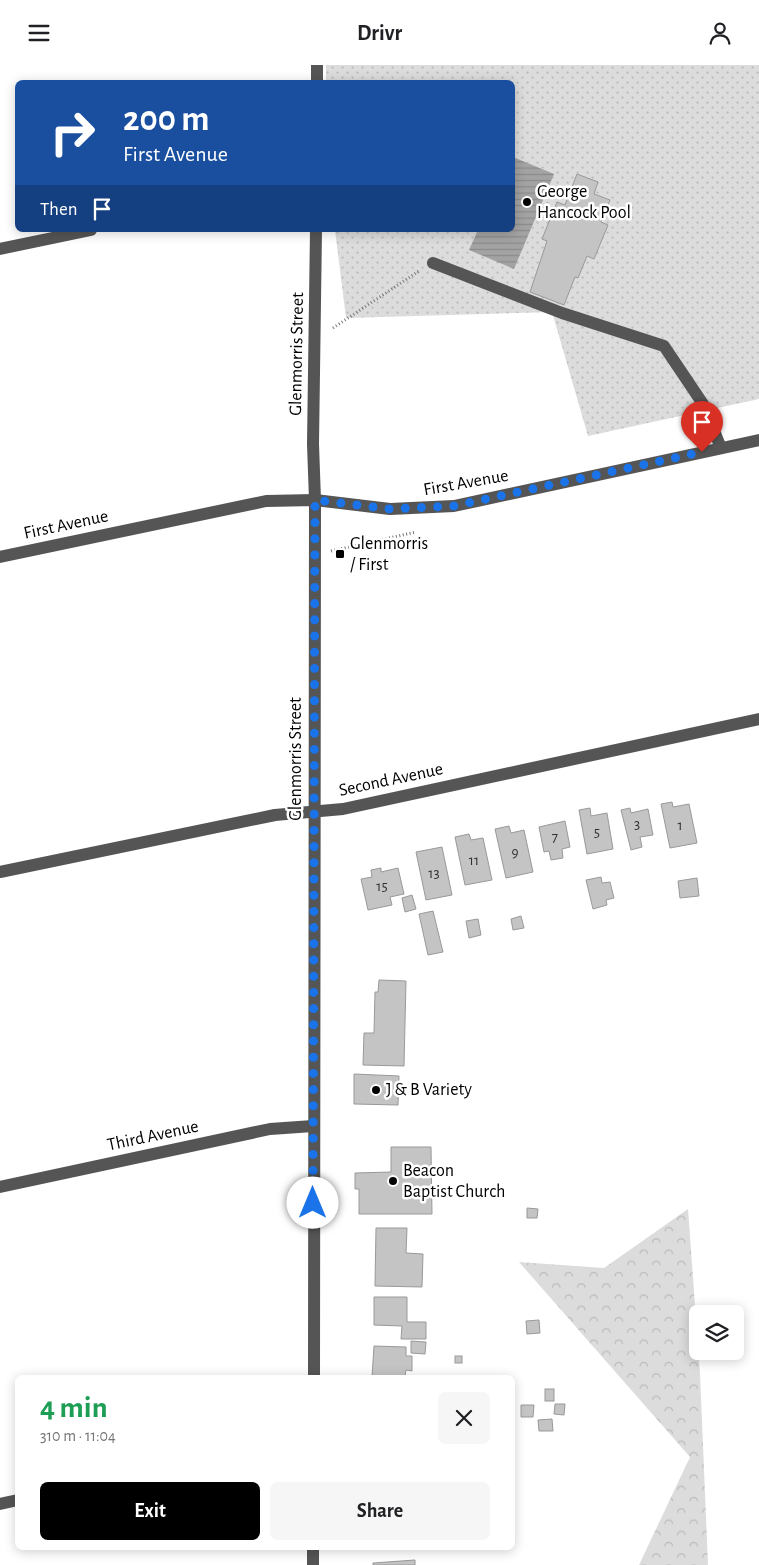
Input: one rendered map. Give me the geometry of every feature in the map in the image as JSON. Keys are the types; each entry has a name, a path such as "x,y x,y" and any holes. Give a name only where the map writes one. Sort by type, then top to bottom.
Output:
{"street":[{"path":"317,65 317,80"},
{"path":"0,249 81,232"},
{"name":"Glenmorris Street","path":"314,1375 313,811 315,500 313,444 316,232"},
{"path":"432,263 562,313 664,346 704,404 721,448"},
{"name":"First Avenue","path":"0,557 266,501 315,500 390,509 454,506 759,440"},
{"name":"Second Avenue","path":"0,872 275,815 343,809 759,719"},
{"name":"Third Avenue","path":"0,1187 270,1129 313,1126"},
{"path":"0,1504 15,1501"},
{"path":"313,1550 313,1565"}],"path":[{"path":"333,328 432,263"},
{"path":"330,551 416,532"}],"green space":[{"path":"326,65 759,65 759,399 588,436 552,312 346,318 335,232 515,232 515,80 326,80"},
{"path":"688,1209 695,1305 689,1305 689,1360 699,1360 708,1565 639,1565 690,1457 519,1262 604,1268"}],"shaded area":[{"name":"George Hancock Pool","path":"515,158 554,174 514,269 469,250 477,232 515,232"}],"building":[{"path":"577,174 598,182 594,194 610,200 601,222 608,225 594,259 587,256 578,278 575,277 564,305 530,292 547,241 542,239 557,202 565,205"},
{"path":"672,802 673,807 689,804 697,843 670,848 661,804"},
{"path":"590,808 591,816 607,813 613,849 587,854 579,810"},
{"path":"630,808 631,813 648,809 653,835 640,837 642,847 631,850 621,810"},
{"path":"565,821 570,847 562,849 563,858 551,860 549,851 544,852 539,827"},
{"path":"509,826 511,833 524,830 533,872 506,878 495,829"},
{"path":"469,834 471,840 483,838 492,880 465,885 455,837"},
{"path":"442,847 452,895 426,900 416,852"},
{"path":"381,868 381,872 398,868 404,894 390,897 392,905 368,910 361,879 372,877 371,870"},
{"path":"601,877 602,883 610,882 614,898 606,900 607,905 593,909 586,880"},
{"path":"697,878 699,896 680,898 678,881"},
{"path":"412,895 416,909 405,912 402,898"},
{"path":"433,911 443,952 428,955 419,914"},
{"path":"521,916 524,928 513,930 511,919"},
{"path":"478,919 481,935 469,938 466,921"},
{"path":"379,980 406,981 404,1066 363,1065 364,1033 374,1033 375,992 378,992"},
{"name":"J & B Variety","path":"354,1074 399,1076 398,1105 354,1104"},
{"name":"Beacon Baptist Church","path":"391,1147 431,1147 432,1214 359,1214 359,1189 355,1189 355,1173 391,1172"},
{"path":"527,1208 538,1209 537,1218 527,1218"},
{"path":"376,1228 407,1228 406,1253 423,1254 422,1287 375,1286"},
{"path":"374,1297 407,1297 407,1322 426,1322 426,1339 401,1339 402,1326 374,1325"},
{"path":"539,1320 540,1333 527,1334 526,1321"},
{"path":"411,1341 426,1342 425,1354 411,1353"},
{"path":"374,1346 406,1347 406,1356 412,1356 412,1371 406,1370 405,1375 372,1375"},
{"path":"455,1356 462,1356 462,1363 455,1363"},
{"path":"545,1389 554,1389 554,1401 545,1401"},
{"path":"555,1404 565,1404 564,1415 554,1414"},
{"path":"521,1405 534,1405 533,1417 521,1417"},
{"path":"552,1419 553,1431 539,1431 538,1420"},
{"path":"415,1560 415,1565 373,1565 373,1563"}],"place":[{"name":"George Hancock Pool","path":"527,202"},
{"name":"Glenmorris / First","path":"340,554"},
{"name":"J & B Variety","path":"376,1090"},
{"name":"Beacon Baptist Church","path":"393,1181"}],"route":[{"path":"313,1203 315,500 390,509 454,506 702,452"}]}
